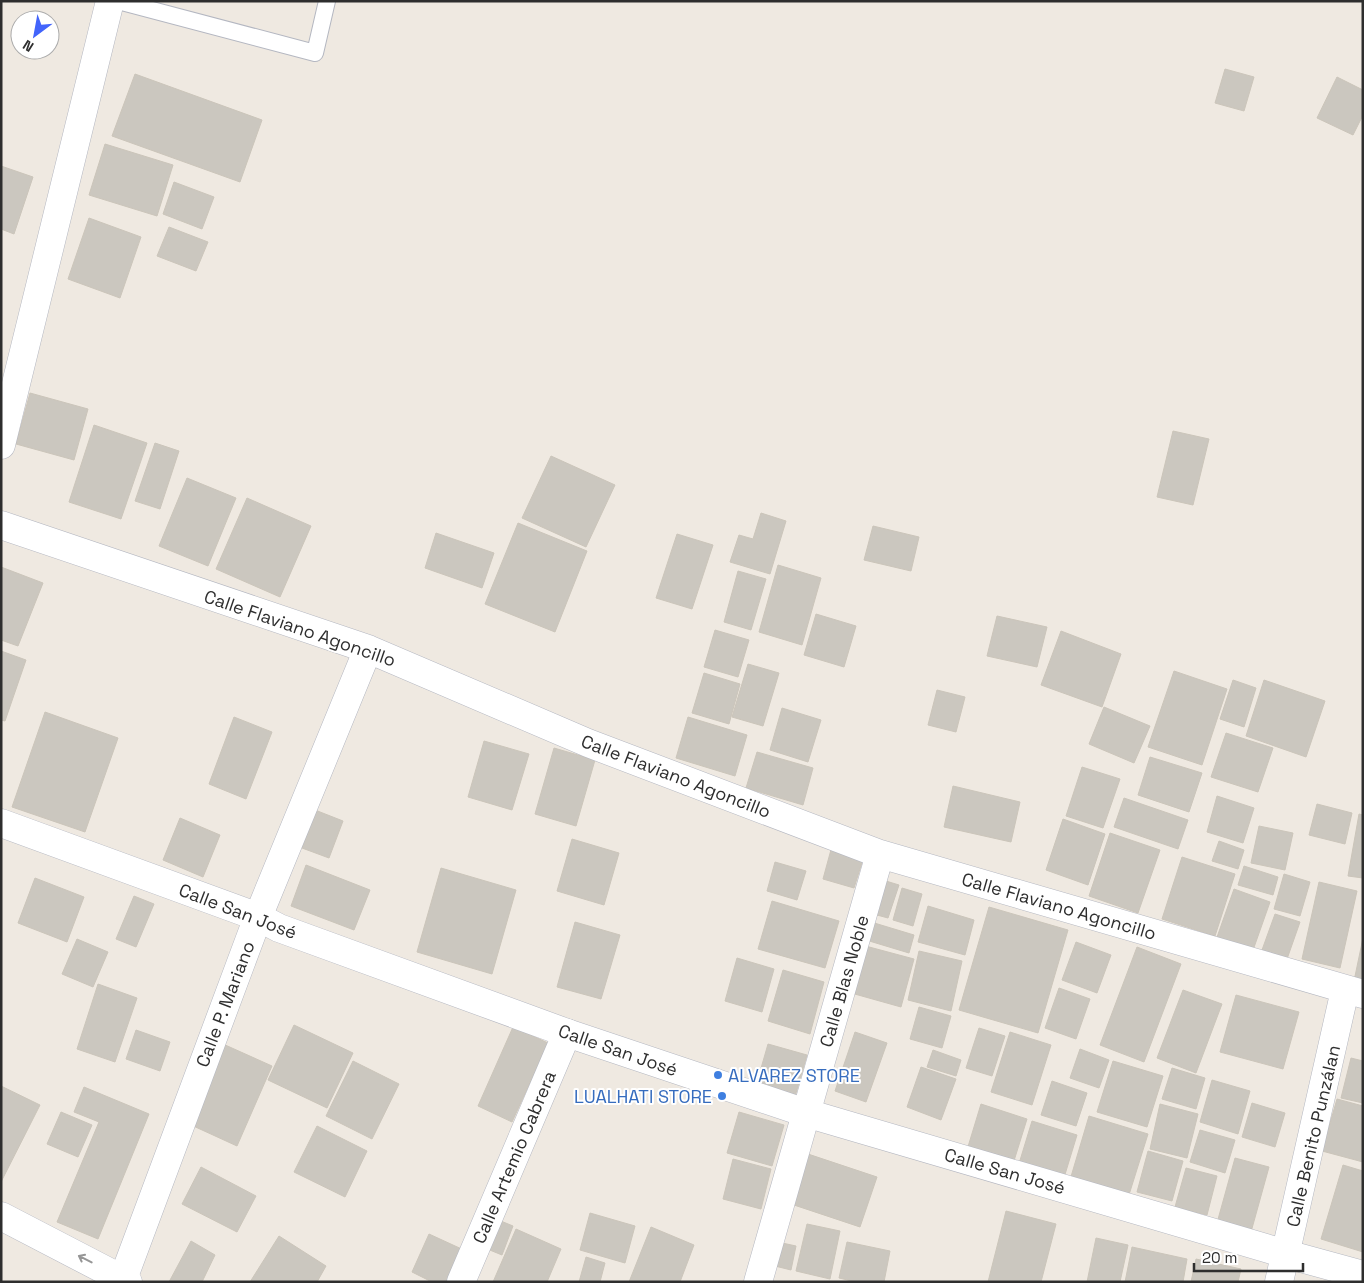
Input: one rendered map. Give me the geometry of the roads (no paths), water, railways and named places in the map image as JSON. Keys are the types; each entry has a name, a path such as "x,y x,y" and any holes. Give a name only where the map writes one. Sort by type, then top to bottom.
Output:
{"street":[{"path":"1,446 110,1"},
{"name":"Calle Flaviano Agoncillo","path":"1,525 368,649 588,743 880,854 1354,992"},
{"name":"Calle P. Mariano","path":"125,1280 258,917 368,649"},
{"name":"Calle San José","path":"1,823 258,917 279,928 567,1033 806,1113 1286,1254 1363,1274"},
{"name":"Calle Blas Noble","path":"758,1282 880,854"},
{"name":"Calle Benito Punzálan","path":"1279,1282 1354,992"},
{"name":"Calle Artemio Cabrera","path":"461,1282 567,1033"},
{"path":"1,1216 125,1280"}],"lane":[{"path":"118,1 314,53 328,1"}],"place":[{"name":"ALVAREZ STORE","path":"718,1075"},
{"name":"LUALHATI STORE","path":"722,1096"}]}
